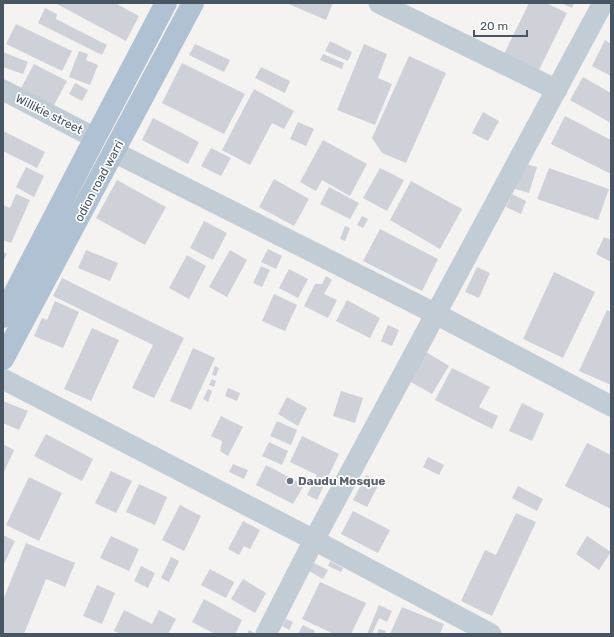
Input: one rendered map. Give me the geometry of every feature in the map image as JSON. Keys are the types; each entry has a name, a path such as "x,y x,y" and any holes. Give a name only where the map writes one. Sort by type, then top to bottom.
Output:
{"main road":[{"name":"odion road warri","path":"3,317 166,3"},
{"name":"odion road warri","path":"3,359 193,3"}],"street":[{"path":"379,3 557,90"},
{"path":"266,634 314,540 603,3"},
{"name":"Willikie street","path":"3,90 95,138"},
{"path":"114,152 436,314 611,406"},
{"path":"3,379 314,540 491,634"}],"building":[{"path":"55,3 115,3 139,16 126,41"},
{"path":"286,3 333,3 326,20"},
{"path":"529,3 546,3 567,13 539,70 504,54"},
{"path":"561,3 574,3 572,8"},
{"path":"45,8 57,14 56,19 107,45 102,55 38,23"},
{"path":"16,24 72,51 62,71 6,44"},
{"path":"605,40 611,44 611,76 592,66"},
{"path":"330,41 352,52 348,61 325,51"},
{"path":"195,44 230,60 224,72 189,55"},
{"path":"364,44 387,54 378,78 392,84 375,125 337,110"},
{"path":"79,51 88,54 86,60 98,65 90,85 69,77"},
{"path":"3,52 28,62 23,74 3,67"},
{"path":"323,54 344,63 342,69 320,60"},
{"path":"409,56 446,73 406,163 382,153 372,138"},
{"path":"182,63 245,94 224,134 162,103"},
{"path":"34,64 67,81 53,107 20,90"},
{"path":"261,67 290,81 285,93 255,78"},
{"path":"583,77 611,93 611,123 570,100"},
{"path":"75,83 88,90 82,101 69,94"},
{"path":"254,89 294,111 284,129 272,123 250,165 222,150"},
{"path":"483,112 499,121 488,141 472,133"},
{"path":"565,116 611,140 611,174 551,144"},
{"path":"153,118 199,142 188,164 142,140"},
{"path":"298,122 314,129 306,146 290,139"},
{"path":"3,131 45,152 37,168 3,151"},
{"path":"323,140 367,164 350,196 322,180 316,191 300,182"},
{"path":"211,148 231,158 221,176 201,166"},
{"path":"523,163 537,167 529,193 515,189"},
{"path":"26,167 44,176 34,197 16,187"},
{"path":"380,168 404,180 387,211 363,198"},
{"path":"549,168 609,189 598,220 537,199"},
{"path":"274,179 309,199 294,226 259,207"},
{"path":"117,180 166,207 145,245 96,218"},
{"path":"411,181 462,209 440,249 390,220"},
{"path":"329,187 359,203 350,219 320,204"},
{"path":"16,194 30,200 11,243 3,240 3,205 10,208"},
{"path":"512,194 526,201 521,214 506,207"},
{"path":"362,216 368,219 363,228 357,225"},
{"path":"204,221 227,233 213,260 190,248"},
{"path":"345,226 350,228 345,241 340,239"},
{"path":"380,229 438,259 422,291 363,261"},
{"path":"604,237 611,240 611,262 596,254"},
{"path":"268,249 282,256 276,269 261,262"},
{"path":"86,250 118,263 110,281 78,268"},
{"path":"230,250 247,260 227,297 209,287"},
{"path":"3,252 7,254 3,262"},
{"path":"187,255 206,266 189,299 169,288"},
{"path":"261,266 270,270 262,287 253,283"},
{"path":"477,267 490,273 479,298 465,292"},
{"path":"289,269 308,279 298,298 279,288"},
{"path":"554,272 595,292 563,358 523,339"},
{"path":"326,276 332,280 324,294 337,300 328,318 304,306 315,284 322,284"},
{"path":"62,278 184,338 154,398 132,388 153,345 53,296"},
{"path":"274,294 297,305 285,331 262,321"},
{"path":"347,300 380,318 370,338 336,321"},
{"path":"55,301 79,312 63,348 34,336 42,318 47,320"},
{"path":"607,310 611,312 611,385 579,371"},
{"path":"388,325 399,330 392,346 381,341"},
{"path":"92,328 119,340 91,401 64,389"},
{"path":"193,348 215,358 191,410 170,401"},
{"path":"426,352 449,366 432,394 409,381"},
{"path":"215,366 219,368 216,376 212,375"},
{"path":"452,368 490,387 479,407 498,416 492,429 435,400"},
{"path":"212,379 216,381 214,387 209,385"},
{"path":"228,388 240,393 237,401 225,396"},
{"path":"208,389 212,391 208,402 203,399"},
{"path":"341,391 363,398 355,423 333,416"},
{"path":"287,397 307,408 298,426 278,414"},
{"path":"3,401 28,411 19,430 3,423"},
{"path":"522,403 544,414 532,441 509,431"},
{"path":"221,416 243,427 228,456 220,451 222,441 211,436"},
{"path":"277,421 297,430 291,445 270,436"},
{"path":"46,434 93,459 82,481 34,456"},
{"path":"302,436 339,454 317,500 307,495 317,475 290,462"},
{"path":"269,442 288,451 282,465 262,456"},
{"path":"587,443 611,455 611,509 565,486"},
{"path":"3,444 14,450 3,474"},
{"path":"428,457 444,465 439,475 423,467"},
{"path":"233,464 248,470 244,479 229,472"},
{"path":"266,465 304,485 293,504 256,485"},
{"path":"111,471 132,481 116,513 95,503"},
{"path":"366,475 380,482 367,507 353,500"},
{"path":"29,477 62,493 39,541 6,525"},
{"path":"139,484 167,497 155,525 126,512"},
{"path":"518,486 543,499 537,511 512,498"},
{"path":"180,505 201,516 184,551 162,540"},
{"path":"353,511 390,530 378,553 341,534"},
{"path":"516,513 536,522 492,616 461,601 485,550 496,555"},
{"path":"243,521 260,530 250,549 244,546 239,555 228,549"},
{"path":"3,535 15,541 3,566"},
{"path":"111,536 139,549 129,571 100,558"},
{"path":"587,536 611,552 599,570 576,554"},
{"path":"26,543 75,563 65,587 46,579 24,634 3,634 3,600"},
{"path":"171,557 179,561 169,582 161,578"},
{"path":"330,561 343,568 341,572 328,566"},
{"path":"314,563 328,570 323,579 309,571"},
{"path":"141,566 155,573 148,588 134,581"},
{"path":"210,569 234,582 226,598 201,585"},
{"path":"243,579 266,593 255,613 231,599"},
{"path":"320,582 366,603 351,634 334,634 302,619"},
{"path":"97,585 115,593 102,624 83,616"},
{"path":"204,599 242,620 235,634 215,634 192,622"},
{"path":"379,605 392,611 387,622 379,618 372,634 367,634"},
{"path":"402,607 444,624 440,634 390,634"},
{"path":"124,610 152,624 159,610 176,619 168,634 121,634 114,631"},
{"path":"286,619 293,622 289,630 282,626"},
{"path":"303,625 315,631 314,634 298,634"},
{"path":"379,629 386,631 385,634 377,634"},
{"path":"249,630 256,634 247,634"}],"place":[{"name":"Daudu Mosque","path":"290,481"}]}
